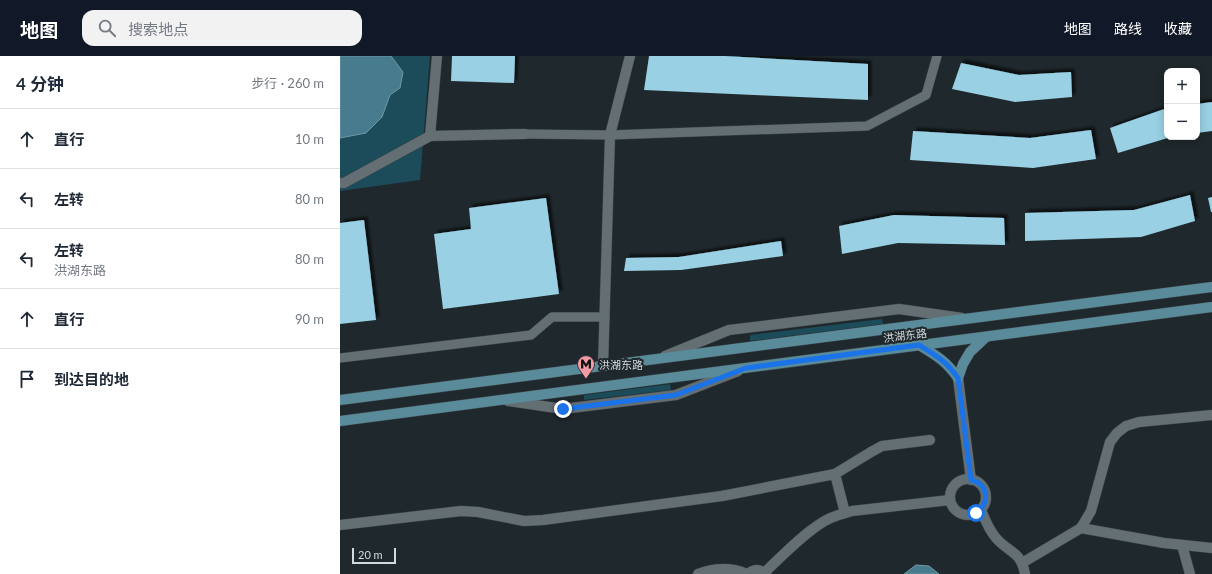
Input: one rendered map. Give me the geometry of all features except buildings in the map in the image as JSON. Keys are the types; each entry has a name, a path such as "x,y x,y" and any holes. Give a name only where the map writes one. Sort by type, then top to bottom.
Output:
{"main road":[{"name":"洪湖东路","path":"340,400 1212,287"},
{"name":"洪湖东路","path":"340,421 1212,307"},
{"path":"958,378 963,364 970,352 986,337"},
{"path":"919,345 949,365 958,378"}],"street":[{"path":"430,136 437,56"},
{"path":"603,366 610,136 630,56"},
{"path":"340,183 344,183 430,136 525,134"},
{"path":"659,358 729,330 899,309 968,319"},
{"path":"502,400 563,409 669,396 676,395 746,368"},
{"path":"958,378 971,480"},
{"path":"1022,563 1081,528 1091,511 1110,442 1117,433 1126,426 1139,422 1212,415"},
{"path":"340,525 461,511 478,512 524,521 543,520 722,496 835,474 882,446 930,440"},
{"path":"835,474 845,513"},
{"path":"963,480 971,480 980,484 986,494 984,505 976,513 964,515 954,509 950,500 951,492 958,482 963,480"},
{"path":"698,574 716,569 729,569 748,574 754,570 765,573 812,530 836,515 888,506 950,500"},
{"path":"980,510 992,534 1004,546 1019,557 1024,574"},
{"path":"1081,528 1119,536 1212,548"},
{"path":"1182,545 1190,574"}],"lane":[{"path":"525,134 610,136 867,126 926,95 937,56"},
{"path":"340,358 532,335 552,317 605,317"}],"shaded area":[{"path":"340,56 430,56 420,180 340,191"},
{"path":"340,56 391,56 403,72 400,88 390,95 382,117 366,133 340,138"},
{"path":"882,319 883,324 750,341 750,335"},
{"path":"670,384 671,390 584,400 584,395"},
{"path":"916,565 929,566 939,574 904,574"}],"place":[{"name":"洪湖东路","path":"586,379"}],"route":[{"path":"563,409 676,395 746,368 919,345 949,365 958,378 971,480 980,484 984,488 986,494 984,505 976,513"}]}
